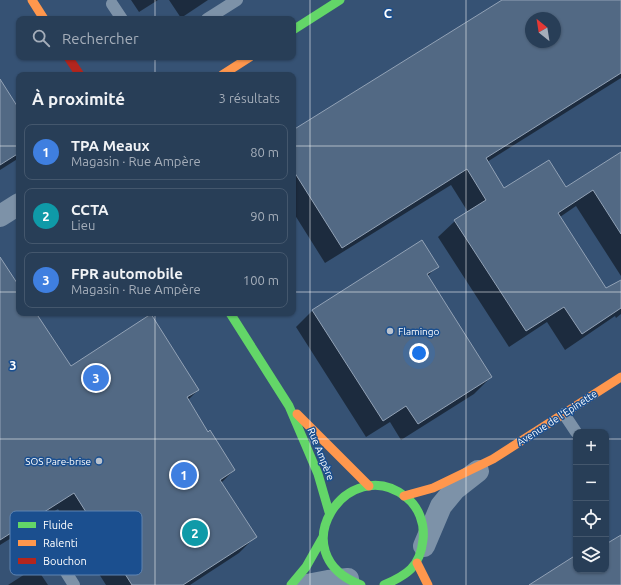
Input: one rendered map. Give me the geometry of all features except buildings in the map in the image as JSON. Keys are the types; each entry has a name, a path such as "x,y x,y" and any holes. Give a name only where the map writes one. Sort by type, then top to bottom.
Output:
{"main road":[{"path":"32,0 42,16"},
{"path":"296,28 340,0"},
{"path":"70,60 78,72"},
{"path":"227,72 245,60"},
{"name":"Rue Ampère","path":"232,316 289,406 318,474 329,512"},
{"name":"Avenue de l'Epinette","path":"404,496 433,488 493,459 621,377"},
{"name":"Rue Ampère","path":"289,406 369,486"},
{"path":"354,582 339,573 331,563 325,551 323,537 324,524 329,512 339,499 353,490 369,486 381,486 394,490 414,505 421,518 424,531 420,554 406,575 392,583 384,585"},
{"path":"292,585 306,567 323,537"},
{"path":"420,554 428,585"}],"street":[{"path":"0,216 16,206"},
{"name":"Avenue de l'Epinette","path":"420,554 441,506 455,489 493,459"},
{"path":"307,585 328,581 354,582"}],"lane":[{"path":"212,16 237,0"},
{"path":"112,4 120,16"},
{"path":"564,414 574,429"},
{"path":"67,575 74,585"}],"traffic: fast":[{"path":"296,28 340,0"},
{"path":"232,316 289,406 318,474 329,512"},
{"path":"361,585 337,570 325,552 324,531 331,512 345,496 363,487 384,486 411,501 418,511 423,528 423,540 419,557 411,569 399,578 384,585"},
{"path":"291,585 306,567 323,537"}],"traffic: slow":[{"path":"32,0 42,16"},
{"path":"227,72 245,60"},
{"path":"404,496 433,488 493,459 621,377"},
{"path":"297,414 369,486"},
{"path":"417,563 428,585"}],"traffic: jam":[{"path":"70,60 78,72"}],"place":[{"name":"Flamingo","path":"390,331"},
{"name":"FPR automobile","path":"96,378"},
{"name":"SOS Pare-brise","path":"99,461"},
{"name":"TPA Meaux","path":"184,475"},
{"name":"CCTA","path":"195,533"}]}
